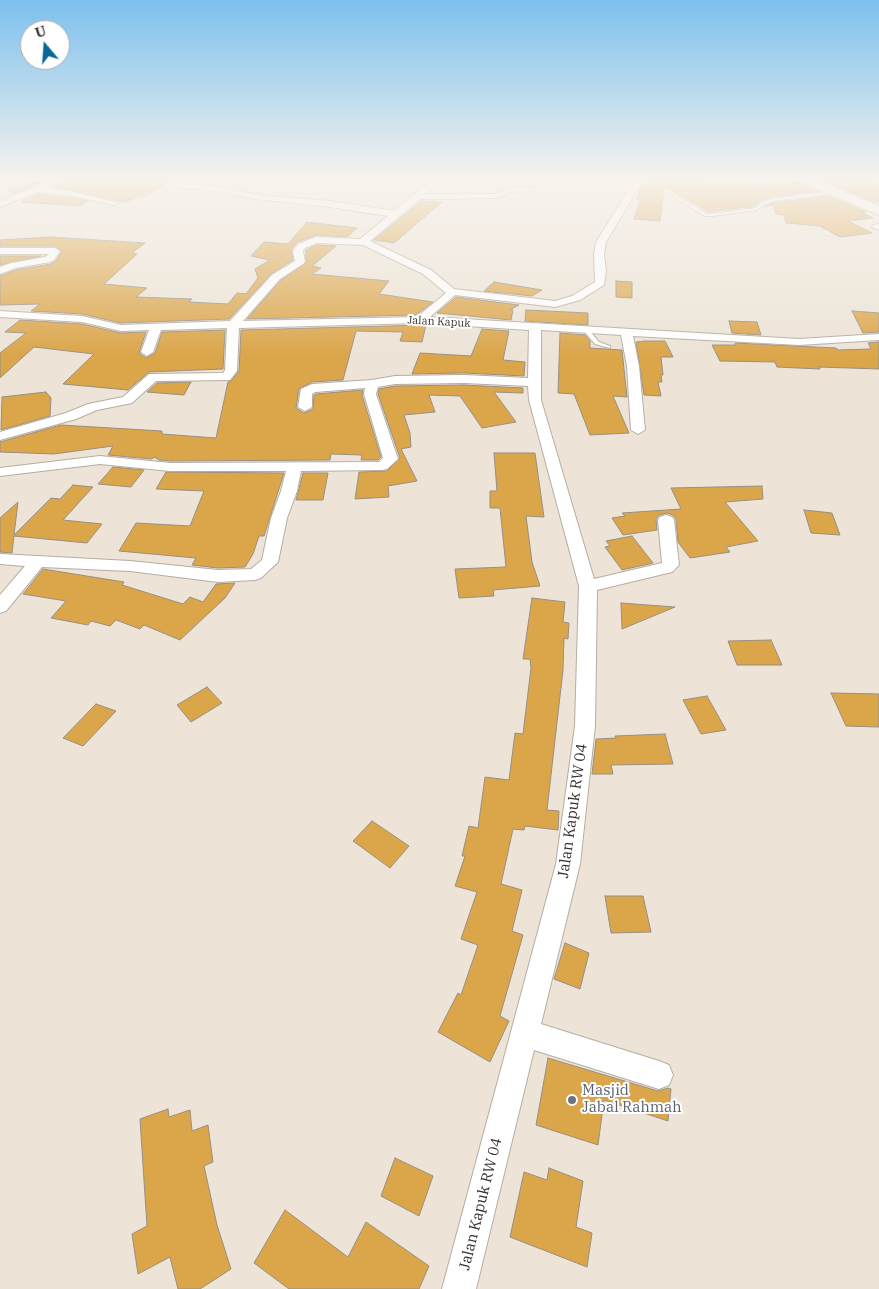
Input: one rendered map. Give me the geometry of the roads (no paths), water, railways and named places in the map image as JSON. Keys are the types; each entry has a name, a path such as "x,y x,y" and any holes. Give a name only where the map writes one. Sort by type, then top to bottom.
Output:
{"street":[{"path":"365,242 366,237"},
{"path":"0,436 71,416 93,407 127,400 153,377 226,377 232,371 233,325 276,277 300,262 298,251 308,242 327,239 365,242 427,272 447,290 453,292 555,304 576,298 600,283 599,254 604,237"},
{"path":"0,250 55,251 51,258 47,260 14,266 0,271"},
{"path":"420,320 453,292"},
{"name":"Jalan Kapuk","path":"0,314 82,320 121,328 420,320 799,342 879,337"},
{"name":"Jalan Kapuk RW 04","path":"459,1289 568,864 586,726 588,586 535,400 535,327"},
{"path":"147,352 156,328"},
{"path":"626,332 633,366 638,430"},
{"path":"305,407 306,392 312,388 372,384 395,380 464,379 534,382"},
{"path":"0,472 100,460 170,467 382,466 391,459 370,394 372,384"},
{"path":"0,559 130,566 218,576 254,574 270,562 279,518 289,491 294,467"},
{"path":"588,586 666,568 671,565 666,520"},
{"path":"0,607 38,562"},
{"path":"525,1033 659,1075"}],"lane":[{"path":"586,330 597,343 608,347"}],"place":[{"name":"Masjid Jabal Rahmah","path":"572,1100"}]}
